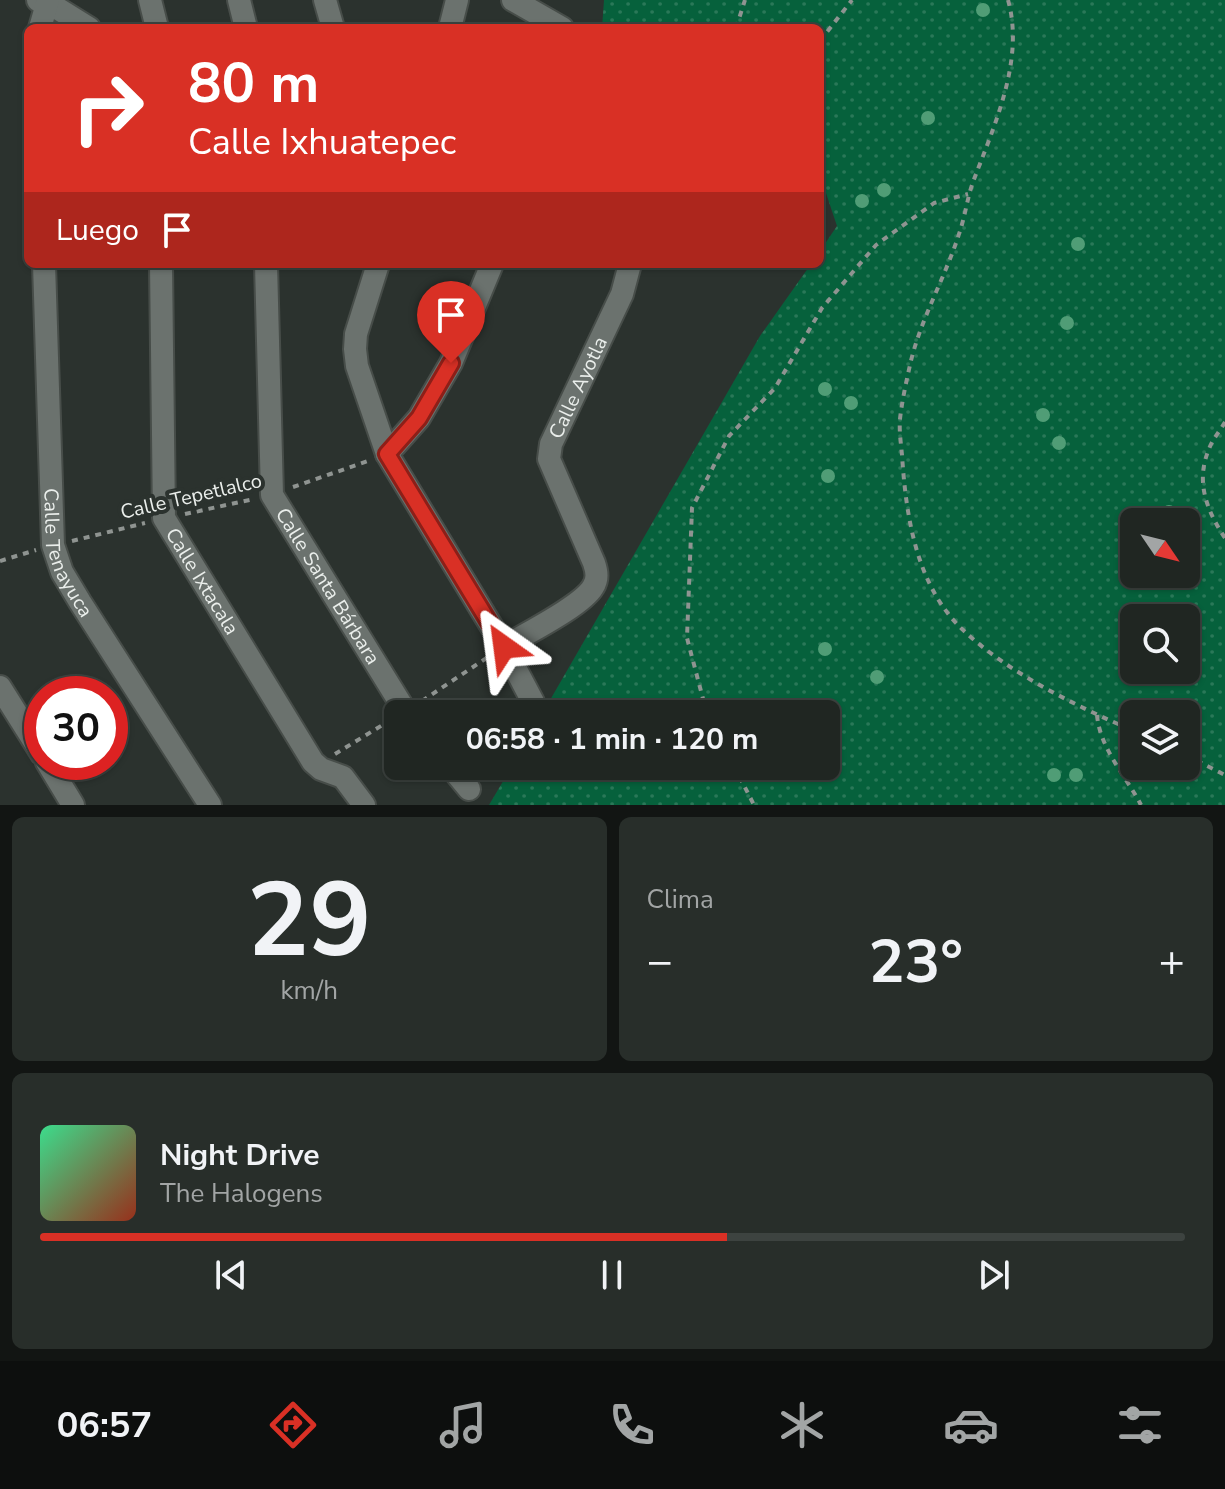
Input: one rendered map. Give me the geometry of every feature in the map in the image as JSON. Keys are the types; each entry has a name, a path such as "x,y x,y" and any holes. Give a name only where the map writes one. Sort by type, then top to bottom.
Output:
{"street":[{"path":"150,0 156,24"},
{"path":"239,0 245,24"},
{"path":"325,0 332,24"},
{"path":"451,24 457,0"},
{"path":"41,24 44,1 82,24"},
{"path":"518,1 555,24"},
{"name":"Calle Tenayuca","path":"44,268 53,545 62,572 80,602 210,805"},
{"name":"Calle Ixtacala","path":"161,268 164,518 316,766 343,777 364,805"},
{"name":"Calle Santa Bárbara","path":"266,268 272,495 395,700"},
{"path":"377,268 356,334 355,349 357,366 387,454 504,647 532,700"},
{"path":"387,454 419,418 451,363 490,268"},
{"name":"Calle Ayotla","path":"504,647 586,597 596,581 597,572 549,459 551,444 622,294 629,268"},
{"path":"0,687 24,725"},
{"path":"58,780 73,805"},
{"path":"462,780 469,789"}],"path":[{"path":"737,24 745,0"},
{"path":"824,36 852,0"},
{"path":"1008,0 1013,21 1013,54 995,123 968,194 960,233 910,362 900,422 904,491 916,552 938,597 961,629 1024,676 1120,725"},
{"path":"703,700 687,638 692,508 729,436 775,388 822,308 876,245 934,203 968,194"},
{"path":"1225,422 1209,448 1202,475 1206,503 1225,538"},
{"name":"Calle Tepetlalco","path":"0,561 164,518 272,495 387,454"},
{"path":"424,700 504,647"},
{"path":"1097,715 1107,750 1141,805"},
{"path":"316,766 384,725"},
{"path":"1200,762 1225,775"},
{"path":"741,780 754,805"}],"green space":[{"path":"604,0 1225,0 1225,805 489,805 504,780 840,780 840,700 550,700 760,336 808,268 824,268 824,245 837,226 824,187 824,24 602,24"}],"route":[{"path":"451,363 419,418 387,454 504,647"}]}
